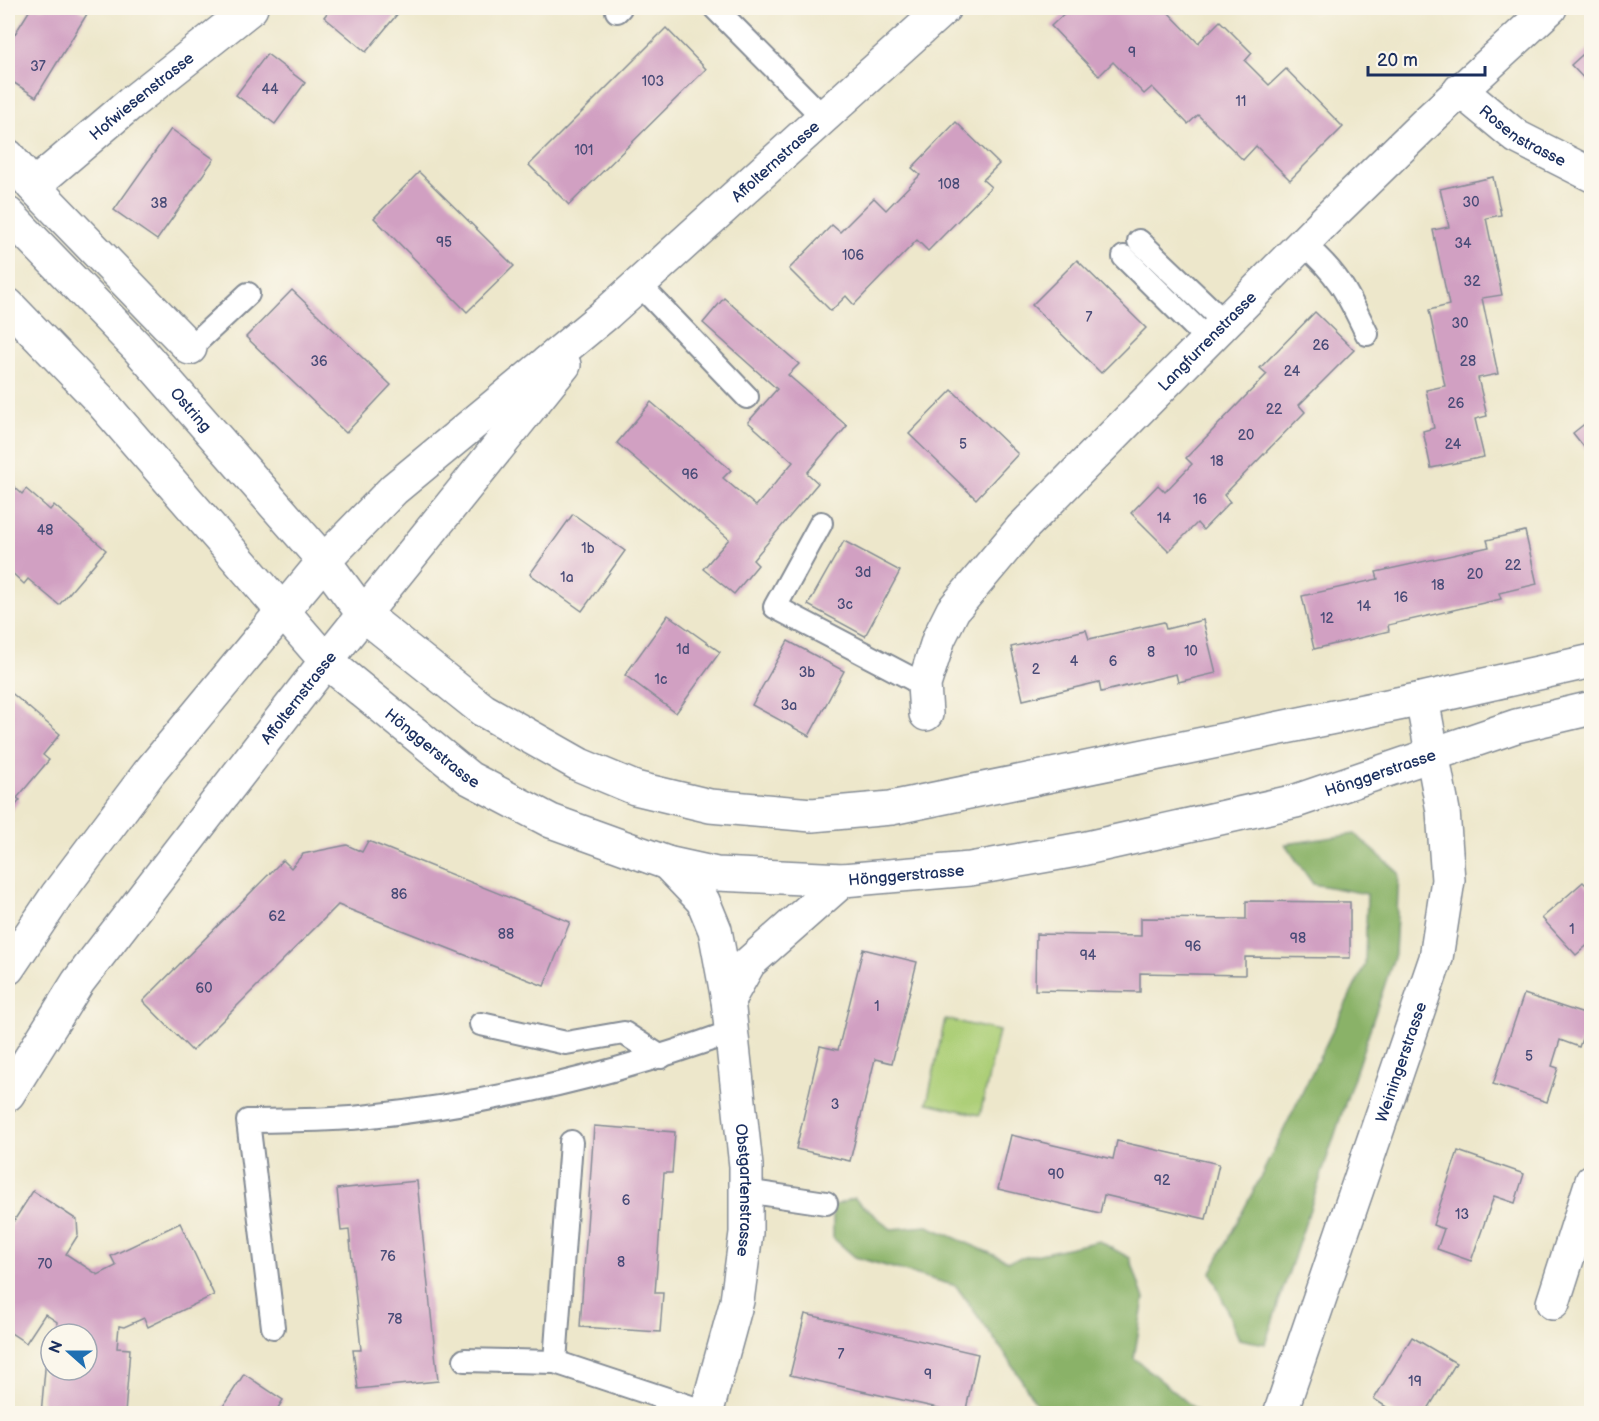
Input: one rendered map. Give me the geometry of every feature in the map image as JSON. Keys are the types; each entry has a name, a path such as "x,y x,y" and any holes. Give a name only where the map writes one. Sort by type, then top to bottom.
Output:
{"street":[{"name":"Hofwiesenstrasse","path":"33,186 131,103 251,8"},
{"name":"Affolternstrasse","path":"8,968 57,895 148,774 324,561 394,489 607,313 944,8"},
{"name":"Langfurrenstrasse","path":"925,700 939,638 953,610 972,584 1021,529 1303,244 1460,90 1550,8"},
{"name":"Rosenstrasse","path":"1460,90 1517,136 1592,175"},
{"path":"8,156 33,186 190,348"},
{"name":"Ostring","path":"8,214 136,346 324,561 364,615"},
{"path":"8,305 99,399 283,611"},
{"name":"Affolternstrasse","path":"8,1094 78,982 326,661 607,313"},
{"name":"Hönggerstrasse","path":"283,611 326,661 469,778 551,821 667,863 717,874 843,880 970,869 1082,849 1296,801 1516,726 1592,708"},
{"path":"364,615 483,710 580,765 635,788 710,806 812,814 891,808 1422,699 1592,661"},
{"name":"Weiningerstrasse","path":"1280,1413 1436,958 1448,880 1443,811 1422,699"},
{"name":"Obstgartenstrasse","path":"667,863 703,901 716,930 730,1016 746,1166 746,1233 737,1301 706,1413"},
{"path":"730,1016 749,963 843,880"},
{"path":"1553,1304 1592,1181"}],"lane":[{"path":"715,8 824,118"},
{"path":"1139,241 1216,332"},
{"path":"1303,244 1321,259 1343,284 1367,334"},
{"path":"1124,257 1216,332"},
{"path":"639,284 747,397"},
{"path":"190,348 248,294"},
{"path":"821,523 775,607 925,700"},
{"path":"273,1327 248,1121 361,1117 472,1102 555,1087 661,1057 730,1016"},
{"path":"481,1024 566,1043 624,1033 661,1057"},
{"path":"555,1362 572,1142"},
{"path":"746,1191 825,1203"},
{"path":"465,1360 555,1362 706,1413"}],"green space":[{"path":"1355,834 1399,873 1395,954 1265,1344 1239,1339 1211,1272 1365,965 1367,894 1313,884 1285,844"},
{"path":"945,1019 999,1031 980,1115 927,1103"},
{"path":"854,1198 891,1229 928,1226 1008,1261 1099,1241 1130,1258 1144,1299 1134,1358 1200,1413 1042,1413 1008,1358 956,1286 855,1257 833,1238 833,1206"}],"building":[{"path":"31,8 76,8 87,14 36,97 8,79 8,45"},
{"path":"331,8 394,8 399,12 366,52 324,17"},
{"path":"1070,8 1164,8 1198,43 1220,21 1252,53 1245,61 1269,85 1286,69 1343,127 1290,180 1256,146 1243,160 1198,115 1188,124 1152,87 1144,94 1113,62 1099,76 1051,26"},
{"path":"666,28 706,69 569,205 529,165"},
{"path":"1592,46 1592,87 1571,65"},
{"path":"267,54 305,83 275,124 236,95"},
{"path":"956,122 999,164 983,180 991,187 928,251 917,240 854,305 846,296 831,311 789,269 832,225 840,232 874,198 886,210 920,175 912,168"},
{"path":"171,129 214,159 157,240 114,210"},
{"path":"419,172 514,266 467,312 374,218"},
{"path":"1493,177 1501,215 1486,218 1502,295 1482,298 1498,374 1478,378 1487,416 1475,419 1484,457 1431,468 1423,431 1434,428 1426,390 1445,386 1429,310 1449,305 1433,230 1449,227 1440,189"},
{"path":"1077,260 1146,328 1101,373 1032,305"},
{"path":"292,290 391,385 346,433 246,337"},
{"path":"724,298 799,364 788,375 847,426 807,473 818,483 753,560 758,565 734,594 703,569 729,539 617,443 651,402 731,470 723,478 756,506 793,462 748,422 777,389 703,323"},
{"path":"1315,312 1354,350 1299,405 1305,412 1224,495 1230,502 1203,530 1197,523 1169,551 1131,513 1158,485 1165,492 1192,464 1186,458 1267,374 1260,368"},
{"path":"952,390 1018,454 976,499 909,434"},
{"path":"1592,418 1592,457 1573,433"},
{"path":"8,481 22,494 26,489 50,510 54,505 106,550 59,605 28,579 24,584 8,569"},
{"path":"573,514 625,551 582,611 530,574"},
{"path":"1525,531 1537,584 1499,593 1501,599 1388,625 1389,631 1314,649 1302,596 1378,579 1376,572 1489,547 1487,540"},
{"path":"844,541 900,571 865,636 808,605"},
{"path":"668,615 720,652 676,713 625,675"},
{"path":"1203,620 1216,673 1178,682 1176,674 1101,692 1099,682 1023,700 1011,647 1086,630 1089,639 1164,622 1166,629"},
{"path":"788,641 844,671 809,736 752,705"},
{"path":"8,690 60,734 43,755 49,760 17,798 20,800 8,815"},
{"path":"368,841 570,922 544,986 338,905 192,1051 143,1001 283,860 291,868 303,854 347,845 362,852"},
{"path":"1583,882 1592,891 1592,941 1576,955 1542,918"},
{"path":"1246,901 1350,902 1350,958 1245,957 1245,975 1140,973 1140,992 1035,990 1036,934 1141,936 1141,918 1246,919"},
{"path":"863,949 917,962 892,1063 875,1059 850,1161 796,1149 820,1046 838,1050"},
{"path":"1524,994 1590,1016 1579,1047 1560,1040 1552,1066 1558,1068 1547,1102 1493,1084"},
{"path":"594,1126 675,1132 672,1173 664,1173 655,1293 663,1293 660,1332 580,1327"},
{"path":"1011,1135 1113,1159 1117,1141 1219,1164 1206,1219 1104,1195 1100,1213 998,1189"},
{"path":"1458,1151 1524,1174 1515,1203 1494,1196 1471,1261 1437,1249 1444,1229 1433,1225"},
{"path":"417,1181 438,1381 358,1389 353,1350 361,1350 349,1230 341,1231 337,1189"},
{"path":"33,1191 77,1220 78,1235 66,1254 98,1275 116,1266 111,1256 180,1223 214,1295 148,1327 144,1318 124,1327 119,1326 117,1348 130,1349 125,1414 41,1414 44,1382 99,1382 99,1322 57,1322 45,1314 26,1343 8,1331 8,1230"},
{"path":"805,1314 978,1354 965,1414 790,1375"},
{"path":"1412,1337 1456,1363 1425,1414 1397,1414 1374,1399"},
{"path":"244,1374 283,1400 276,1411 280,1414 218,1414"}]}
